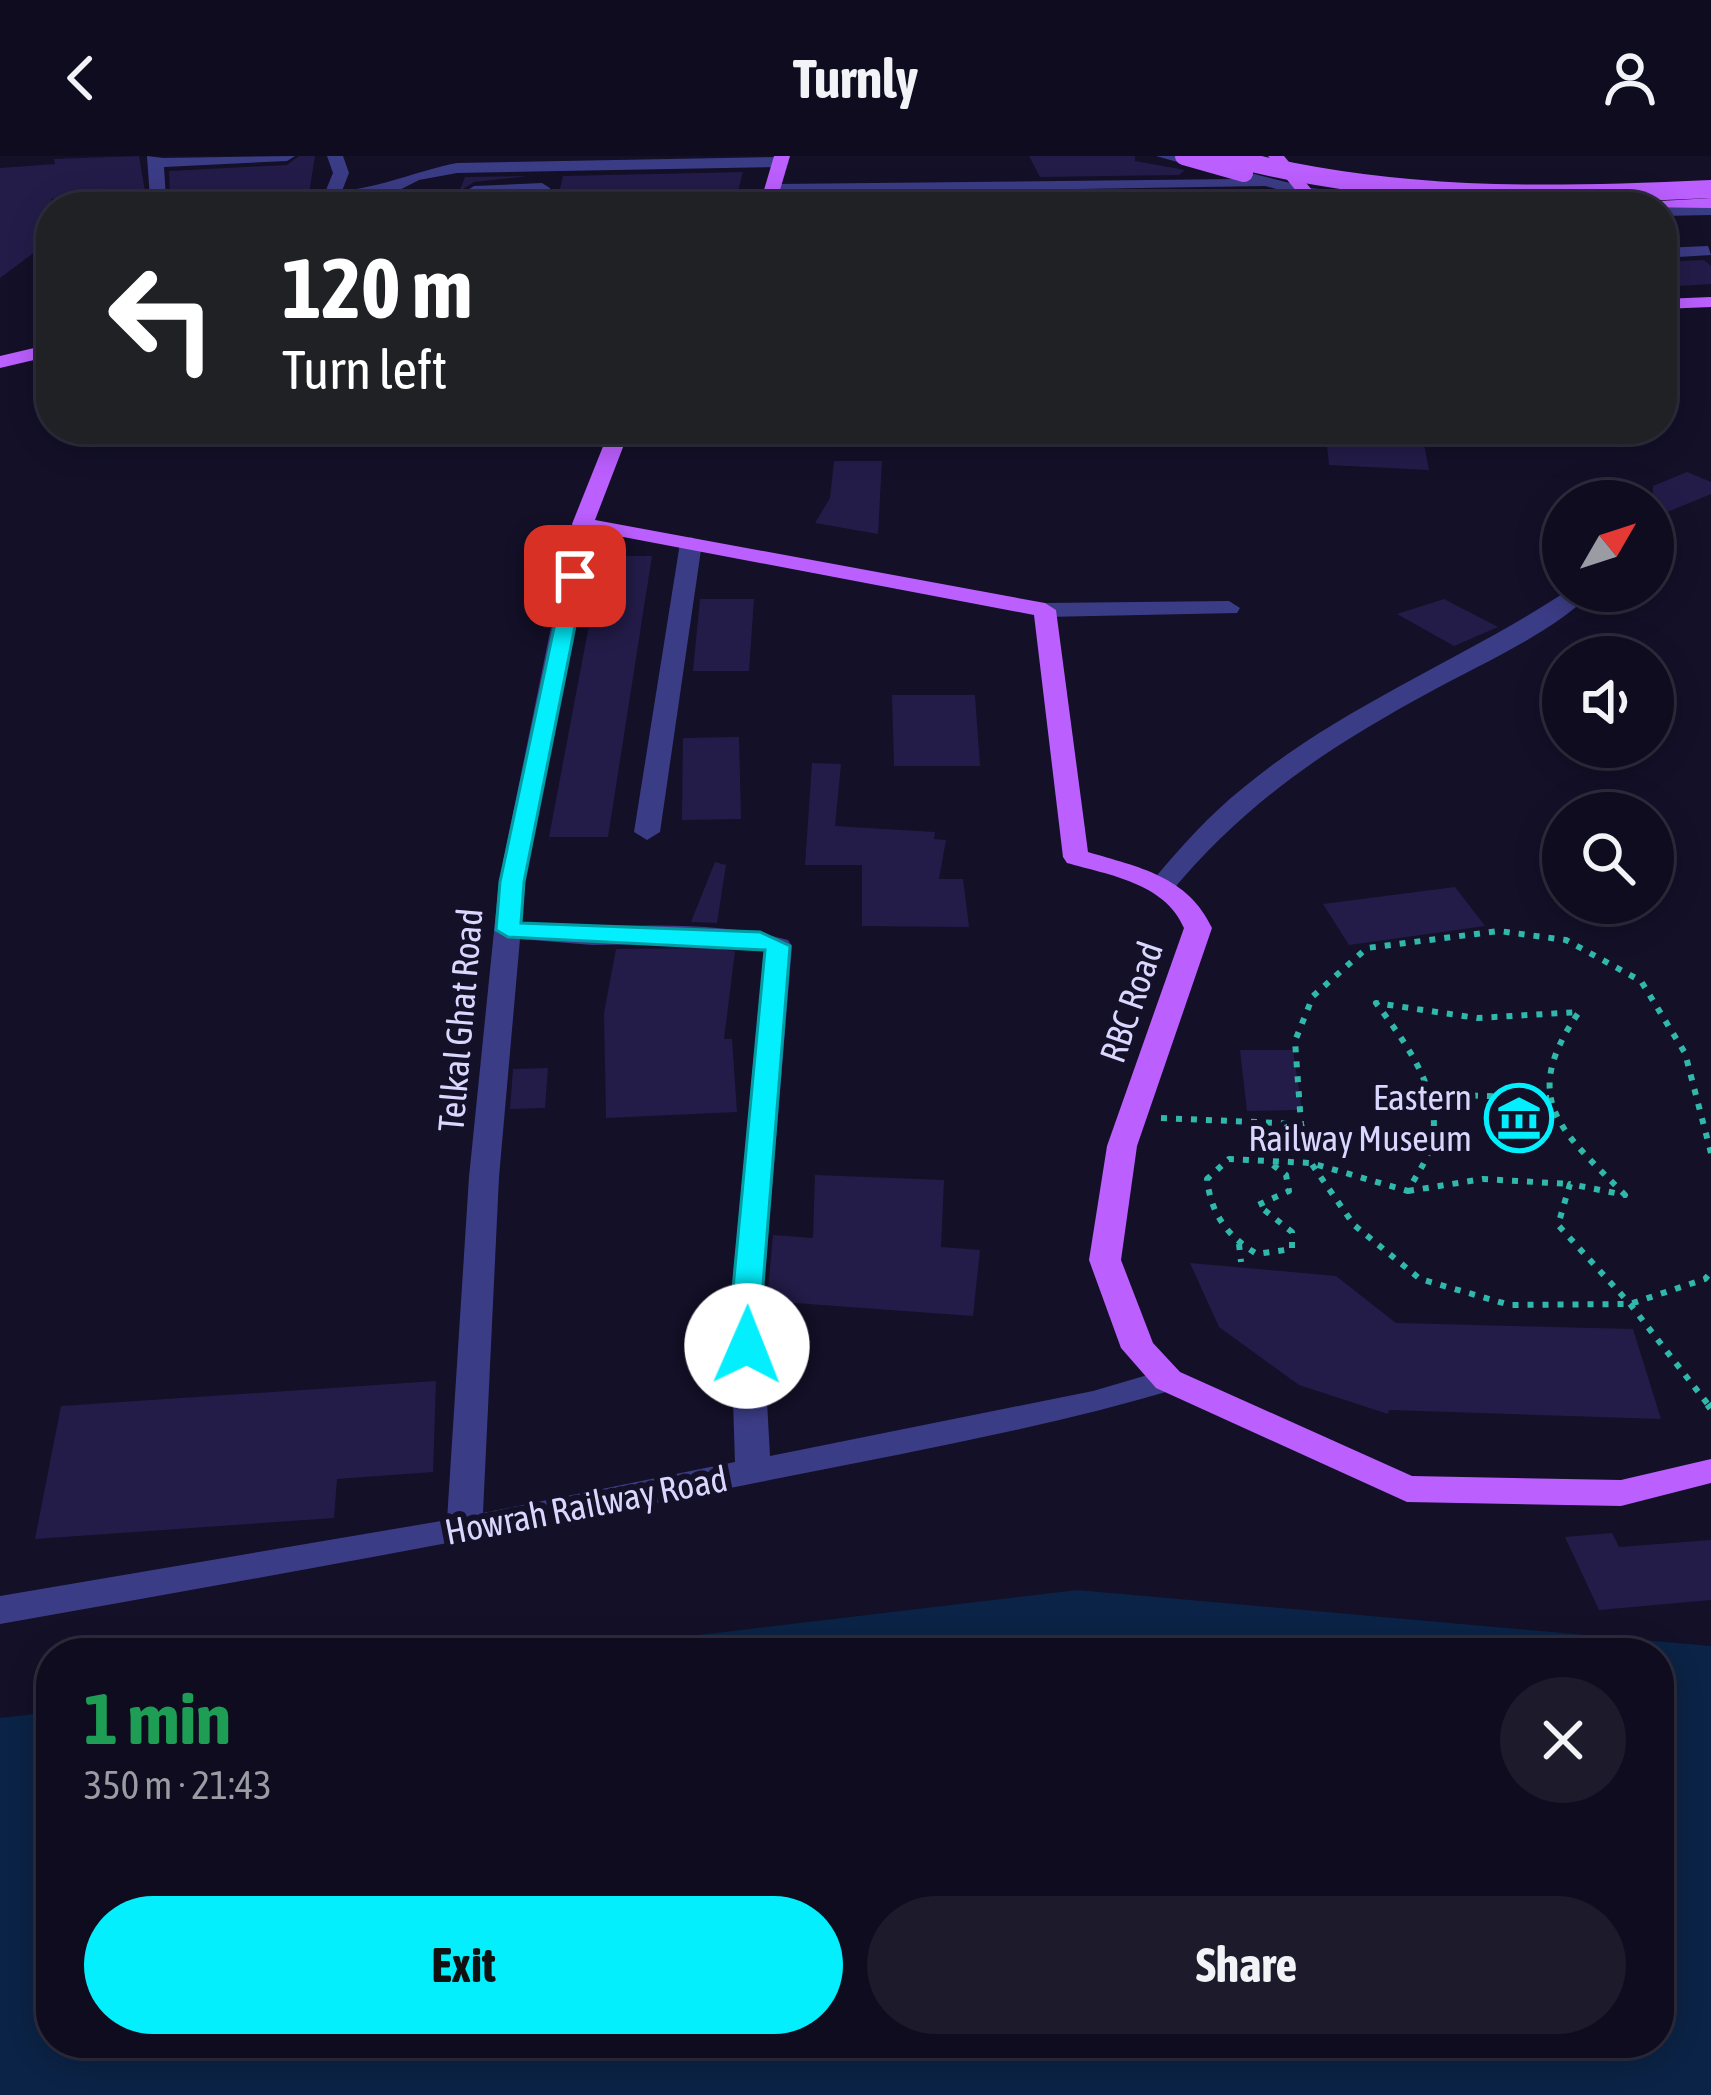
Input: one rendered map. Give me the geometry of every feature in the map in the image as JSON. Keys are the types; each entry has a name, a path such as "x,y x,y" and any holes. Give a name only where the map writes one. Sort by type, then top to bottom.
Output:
{"main road":[{"path":"1184,156 1348,192"},
{"path":"1225,156 1312,177 1456,192"},
{"path":"774,192 781,159"},
{"path":"1280,160 1307,192"},
{"path":"1650,192 1711,187"},
{"path":"1677,206 1711,206"},
{"path":"1677,303 1711,302"},
{"path":"0,362 36,354"},
{"path":"614,444 589,508 691,543 1046,610 1076,857 1162,886"},
{"name":"RBC Road","path":"1162,886 1192,907 1198,928 1122,1146 1105,1261 1138,1348 1168,1380 1407,1489 1621,1493 1711,1471"}],"street":[{"path":"158,192 156,160 287,156"},
{"path":"333,192 341,173 335,156"},
{"path":"1164,156 1286,192"},
{"path":"378,192 434,170 560,161 781,159"},
{"path":"1068,192 1259,184 1280,160 1473,188 1587,192 1711,187"},
{"path":"475,191 542,188 542,192"},
{"path":"776,189 814,192"},
{"path":"1677,209 1711,206"},
{"path":"1677,252 1708,251"},
{"name":"Telkal Ghat Road","path":"464,1530 484,1177 512,882 589,508"},
{"path":"647,832 691,543"},
{"path":"1046,610 1229,608"},
{"path":"1162,886 1196,840 1236,802 1301,755 1553,612"},
{"path":"508,930 760,940 778,946 746,1310 753,1472"},
{"name":"Howrah Railway Road","path":"0,1610 464,1530 1094,1402 1168,1380"}],"path":[{"path":"1711,1153 1685,1053 1641,981 1565,940 1499,931 1366,948 1313,996 1295,1040 1301,1124 1311,1163 1354,1225 1420,1279 1510,1305 1630,1304 1705,1279 1711,1272"},
{"path":"1273,1165 1286,1175 1288,1191 1258,1205 1292,1232 1292,1249 1257,1254 1239,1244 1209,1207 1208,1180 1229,1160 1311,1163 1408,1191 1483,1179 1570,1184 1625,1195 1571,1138 1549,1098 1550,1058 1579,1012 1519,1020 1442,1018 1376,1003 1411,1049 1427,1094 1432,1141 1408,1191"},
{"path":"1427,1094 1549,1098"},
{"path":"1133,1117 1301,1124"},
{"path":"1570,1184 1558,1225 1630,1304 1711,1408"},
{"path":"1239,1244 1241,1262"}],"water":[{"path":"1077,1590 1620,1638 673,1638"},
{"path":"1674,1643 1711,1646 1711,2095 0,2095 0,1718 36,1714 36,2058 1674,2058"}],"building":[{"path":"139,156 145,191 36,192 36,251 0,278 0,168 55,164 54,159"},
{"path":"299,156 315,156 309,192 170,192 169,171 287,165"},
{"path":"1029,156 1135,156 1135,161 1185,170 1179,175 1040,177"},
{"path":"743,172 738,192 559,192 563,176"},
{"path":"528,176 474,182 459,192 465,177"},
{"path":"1704,260 1711,266 1711,284 1677,286 1677,261"},
{"path":"1327,444 1424,444 1429,470 1329,465"},
{"path":"834,461 882,461 878,534 815,523 830,498"},
{"path":"1687,472 1711,482 1711,494 1674,509 1674,480 1668,480"},
{"path":"602,556 652,556 608,837 549,837"},
{"path":"700,599 754,599 749,671 693,671"},
{"path":"1444,599 1498,627 1454,646 1397,614"},
{"path":"892,695 975,695 980,766 894,766"},
{"path":"739,737 741,819 682,820 683,738"},
{"path":"812,763 841,764 835,826 935,832 934,839 946,840 939,879 963,879 969,927 862,926 862,865 805,865"},
{"path":"715,862 726,865 717,923 691,922"},
{"path":"1455,887 1485,926 1349,945 1323,904"},
{"path":"616,949 735,951 724,1039 732,1039 737,1112 606,1118 604,1013"},
{"path":"1240,1050 1293,1050 1302,1110 1247,1111"},
{"path":"548,1068 545,1108 510,1109 513,1069"},
{"path":"815,1175 944,1180 941,1247 980,1250 973,1316 767,1301 773,1235 813,1238"},
{"path":"1190,1263 1336,1276 1396,1323 1633,1329 1661,1419 1389,1410 1388,1414 1299,1385 1219,1327"},
{"path":"436,1381 433,1472 337,1479 334,1518 35,1539 61,1406"},
{"path":"1612,1533 1619,1547 1711,1540 1711,1600 1599,1610 1565,1537"}],"place":[{"name":"Eastern Railway Museum","path":"1519,1118"}],"route":[{"path":"575,576 512,882 508,930 760,940 778,946 746,1310 747,1346"}]}
